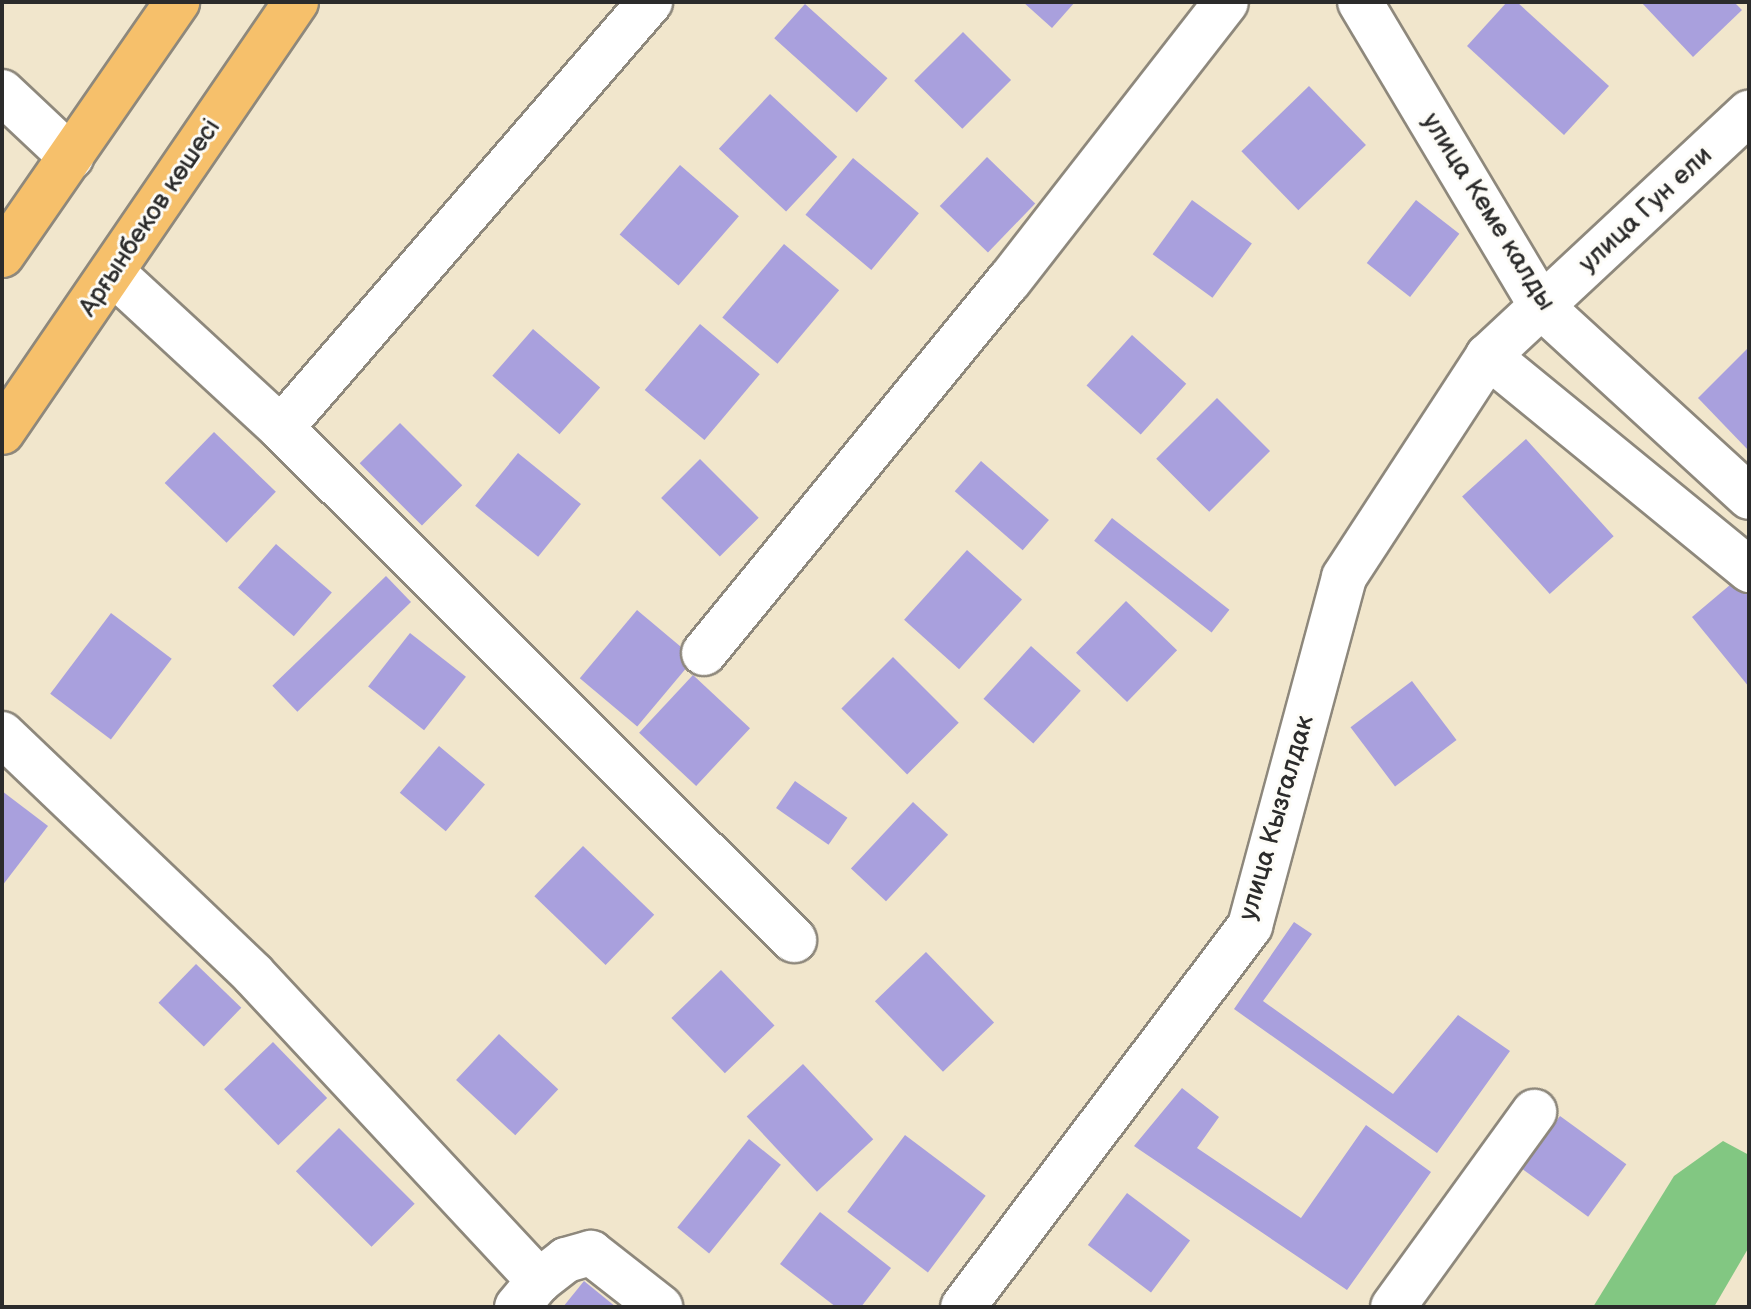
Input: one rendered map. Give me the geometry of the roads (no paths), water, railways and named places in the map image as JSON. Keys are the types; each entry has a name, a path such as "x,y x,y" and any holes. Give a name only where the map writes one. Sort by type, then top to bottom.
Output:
{"main road":[{"path":"2,255 177,2"},
{"name":"Арғынбеков көшесі","path":"2,432 296,2"}],"street":[{"path":"281,428 650,2"},
{"path":"704,653 1009,281 1226,2"},
{"name":"улица Кеме калды","path":"1360,2 1542,307 1749,497"},
{"path":"5,102 71,157"},
{"name":"улица Гун ели","path":"1542,307 1749,113"},
{"path":"113,273 281,428 794,940"},
{"name":"улица Кызгалдак","path":"963,1307 1250,926 1344,577 1488,356 1542,307"},
{"path":"1488,356 1749,570"},
{"path":"2,734 253,974 528,1294 566,1260 591,1253 660,1307"},
{"path":"1393,1307 1534,1112"}]}
